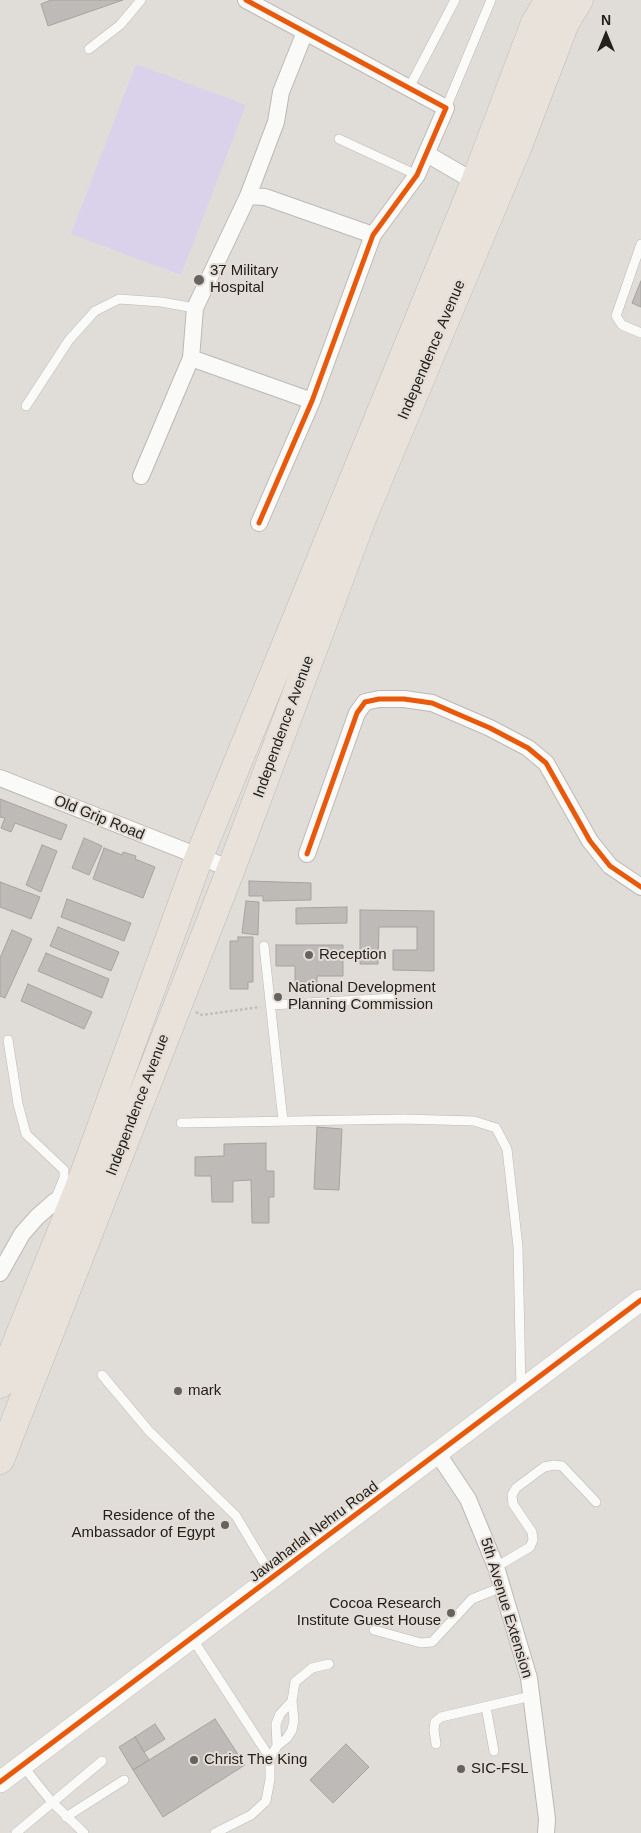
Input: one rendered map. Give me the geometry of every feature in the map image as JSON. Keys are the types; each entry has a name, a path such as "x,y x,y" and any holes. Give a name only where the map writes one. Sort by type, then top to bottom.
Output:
{"highway":[{"name":"Independence Avenue","path":"0,1384 79,1188 198,857 475,182 535,24 549,0"},
{"name":"Independence Avenue","path":"0,1460 231,869 363,516 518,146 565,23 580,0"}],"street":[{"path":"246,0 446,108 417,175 373,235 312,401 260,523"},
{"path":"141,476 191,358 196,308 248,196 276,122 281,92 305,32"},
{"path":"427,154 475,182"},
{"path":"248,196 265,197 373,235"},
{"path":"191,358 312,401"},
{"path":"307,854 357,713 365,702 404,699 432,703 490,728 528,748 546,763 590,841 610,866 641,886"},
{"name":"Old Grip Road","path":"0,778 231,869"},
{"path":"0,1273 22,1234 54,1202 79,1188"},
{"name":"Jawaharlal Nehru Road","path":"0,1782 641,1300"},
{"name":"5th Avenue Extension","path":"438,1454 468,1499 496,1567 529,1678 547,1819 546,1833"}],"lane":[{"path":"89,49 120,25 141,0"},
{"path":"409,88 455,0"},
{"path":"446,108 491,0"},
{"path":"339,139 417,175"},
{"path":"641,244 616,316 622,325 641,333"},
{"path":"26,406 69,340 95,312 119,299 162,302 196,308"},
{"path":"264,946 283,1121"},
{"path":"271,1005 394,998"},
{"path":"8,1040 18,1104 26,1134 64,1170 64,1178 54,1202"},
{"path":"181,1123 404,1119 474,1121 496,1128 507,1149 517,1237 521,1389"},
{"path":"102,1375 149,1431 236,1516 273,1578"},
{"path":"496,1567 530,1547 533,1540 532,1532 513,1504 512,1495 516,1488 544,1467 554,1464 562,1466 596,1502"},
{"path":"374,1630 421,1644 432,1642 472,1599 502,1587"},
{"path":"192,1638 270,1758"},
{"path":"215,1833 251,1815 266,1800 270,1779 270,1758 277,1746 287,1738 292,1730 294,1720 292,1701 295,1682 301,1675 312,1668 329,1664"},
{"path":"436,1744 434,1730 436,1722 441,1717 531,1696"},
{"path":"277,1746 276,1724 280,1714 292,1701"},
{"path":"486,1706 494,1750"},
{"path":"16,1833 51,1801 102,1761"},
{"path":"22,1764 51,1801 84,1833"},
{"path":"66,1817 124,1780"}],"path":[{"path":"191,1009 202,1015 271,1005"}],"shaded area":[{"path":"136,64 246,105 181,275 71,234"}],"building":[{"path":"51,0 123,0 48,26 41,4"},
{"path":"641,281 641,307 632,303"},
{"path":"0,799 67,825 61,840 15,823 11,832 1,828 5,818 0,817"},
{"path":"84,838 102,846 89,875 72,868"},
{"path":"42,845 57,851 41,892 26,885"},
{"path":"104,848 122,855 123,852 136,856 135,859 155,867 143,898 93,879"},
{"path":"249,881 311,883 311,900 263,901 263,896 249,896"},
{"path":"0,882 40,897 31,919 0,907"},
{"path":"67,899 131,923 124,941 61,917"},
{"path":"246,901 259,902 258,935 242,933"},
{"path":"347,907 347,923 296,924 296,908"},
{"path":"360,910 434,911 434,971 393,970 393,950 417,950 417,927 379,927 378,964 360,964"},
{"path":"58,927 119,952 111,971 50,946"},
{"path":"12,930 32,939 5,998 0,996 0,958"},
{"path":"238,937 253,937 253,982 248,982 248,989 230,989 230,941 238,941"},
{"name":"Reception","path":"276,945 343,945 343,976 317,976 317,982 295,982 295,966 276,966"},
{"path":"46,953 109,979 102,998 38,971"},
{"path":"28,984 92,1012 84,1029 21,1001"},
{"path":"317,1127 342,1129 339,1190 314,1189"},
{"path":"266,1143 266,1171 274,1171 274,1197 269,1197 269,1223 252,1223 251,1180 233,1181 233,1202 212,1202 211,1176 195,1176 195,1157 224,1156 224,1144"},
{"path":"215,1719 245,1765 163,1817 133,1770"},
{"path":"155,1724 165,1739 144,1752 135,1737"},
{"path":"135,1737 149,1760 133,1770 119,1747"},
{"path":"346,1744 369,1767 333,1803 310,1780"}],"cycle path":[{"path":"246,0 446,108 417,175 373,235 312,401 259,523"},
{"path":"307,854 357,713 365,702 379,699 404,699 432,703 490,728 528,748 546,763 590,841 610,866 641,887"},
{"path":"0,1782 641,1300"}],"place":[{"name":"37 Military Hospital","path":"199,280"},
{"name":"Reception","path":"309,955"},
{"name":"National Development Planning Commission","path":"278,997"},
{"name":"mark","path":"178,1391"},
{"name":"Residence of the Ambassador of Egypt","path":"225,1525"},
{"name":"Cocoa Research Institute Guest House","path":"451,1613"},
{"name":"Christ The King","path":"194,1760"},
{"name":"SIC-FSL","path":"461,1769"}]}
